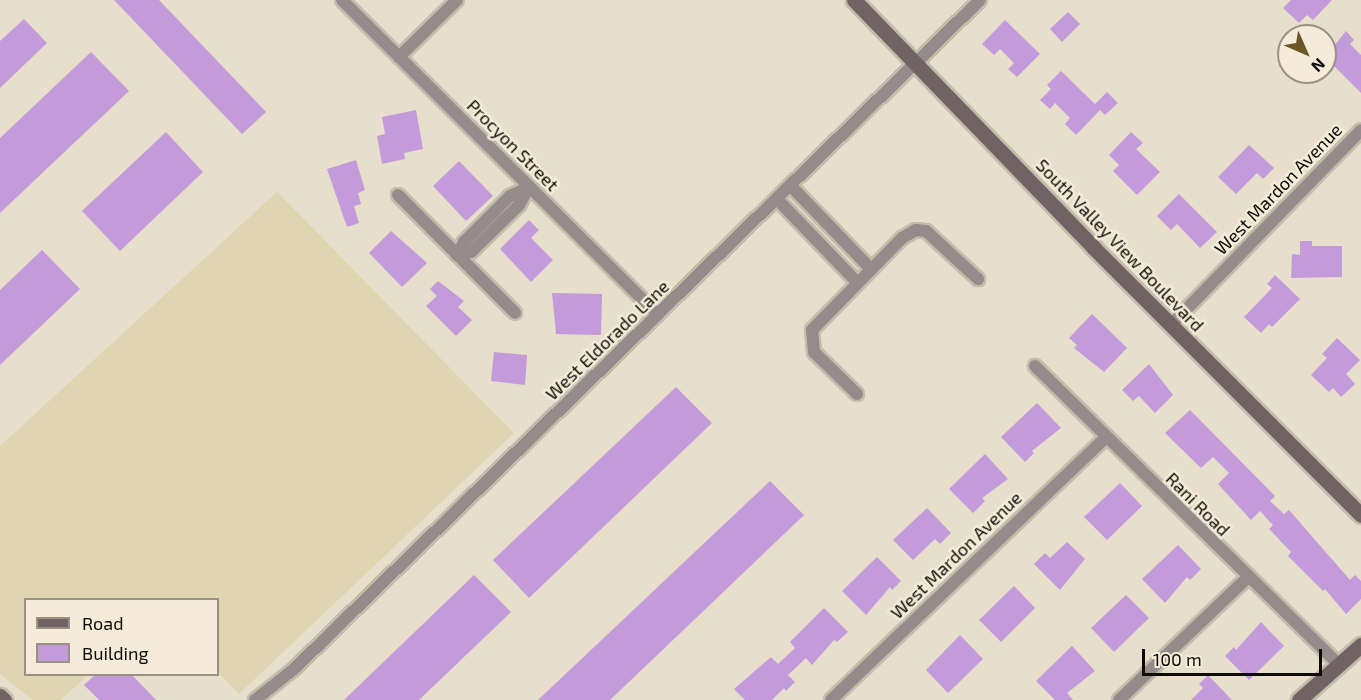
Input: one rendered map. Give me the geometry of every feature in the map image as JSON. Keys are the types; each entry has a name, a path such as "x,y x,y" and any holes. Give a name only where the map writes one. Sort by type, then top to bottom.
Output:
{"main road":[{"name":"South Valley View Boulevard","path":"854,0 1171,325 1361,515"},
{"path":"1299,700 1361,645"},
{"path":"0,696 4,700"}],"street":[{"name":"Procyon Street","path":"342,0 658,315"},
{"path":"399,57 457,0"},
{"name":"West Eldorado Lane","path":"255,700 294,669 917,64 980,0"},
{"name":"West Mardon Avenue","path":"1171,325 1361,130"},
{"path":"791,186 871,269"},
{"path":"457,255 478,245 519,205 529,187"},
{"path":"398,195 515,313"},
{"path":"777,199 857,282"},
{"path":"857,394 814,352 810,338 818,322 857,282 916,230 935,237 978,279"},
{"name":"Rani Road","path":"1035,366 1247,578 1339,665"},
{"name":"West Mardon Avenue","path":"831,700 1106,437"},
{"path":"1119,700 1247,578"}],"sand":[{"path":"277,192 514,433 239,694 219,674 219,598 24,598 24,676 87,676 61,700 33,700 0,674 0,446"}],"building":[{"path":"114,0 159,0 266,112 242,134"},
{"path":"1291,0 1332,0 1313,20 1307,15 1299,23 1283,8"},
{"path":"1068,12 1080,24 1062,42 1050,29"},
{"path":"24,19 47,43 0,88 0,41"},
{"path":"1005,20 1040,54 1017,77 1008,69 1014,63 1000,49 994,55 982,44"},
{"path":"1346,31 1354,40 1350,44 1361,55 1361,93 1337,69 1337,42"},
{"path":"91,52 129,91 0,213 0,138"},
{"path":"1061,71 1095,104 1107,92 1118,103 1105,115 1100,110 1076,135 1065,124 1070,118 1055,103 1050,109 1040,100 1051,89 1047,85"},
{"path":"416,110 423,149 404,153 405,159 382,164 377,136 385,134 382,117"},
{"path":"166,132 203,172 120,251 82,211"},
{"path":"1131,132 1143,143 1136,149 1160,172 1137,195 1113,171 1119,165 1109,155"},
{"path":"1249,145 1274,168 1263,179 1257,173 1236,194 1218,177"},
{"path":"356,160 365,190 358,193 361,204 354,206 359,223 347,227 327,169"},
{"path":"459,161 493,196 466,221 433,186"},
{"path":"1179,194 1217,232 1200,248 1177,224 1171,230 1157,216"},
{"path":"529,220 539,230 531,238 553,260 531,282 500,249"},
{"path":"391,231 427,263 402,287 369,253"},
{"path":"1300,241 1312,241 1312,246 1342,246 1342,277 1291,278 1292,254 1300,255"},
{"path":"42,250 80,289 0,365 0,290"},
{"path":"1275,275 1300,299 1272,327 1269,324 1261,333 1244,317 1272,288 1267,284"},
{"path":"438,281 464,301 458,307 472,320 456,336 426,306 437,296 430,289"},
{"path":"552,293 602,294 601,335 556,334"},
{"path":"1092,314 1127,348 1104,372 1074,348 1077,345 1069,338"},
{"path":"1337,338 1360,360 1346,374 1355,384 1341,397 1333,388 1329,392 1311,375 1327,358 1322,354"},
{"path":"494,352 527,355 525,385 491,381"},
{"path":"1149,364 1173,395 1155,413 1139,396 1133,401 1122,390"},
{"path":"676,387 712,423 529,598 493,560"},
{"path":"1037,403 1061,428 1032,451 1034,453 1025,462 1001,437"},
{"path":"1190,410 1275,496 1270,501 1284,514 1289,510 1350,580 1355,575 1361,581 1361,599 1346,614 1325,589 1323,591 1288,556 1291,552 1269,529 1273,525 1260,511 1251,520 1218,484 1229,473 1213,457 1201,468 1165,433"},
{"path":"985,454 1008,479 982,498 985,501 973,513 949,489"},
{"path":"770,481 804,515 610,700 538,700"},
{"path":"1120,483 1142,506 1107,540 1084,517"},
{"path":"927,508 951,533 940,544 935,539 913,560 893,540"},
{"path":"1067,542 1085,559 1060,590 1034,564 1045,553 1050,558"},
{"path":"1178,545 1201,569 1190,580 1187,577 1165,603 1142,579"},
{"path":"877,557 901,581 892,590 890,587 866,615 842,591"},
{"path":"474,575 511,612 419,700 344,700"},
{"path":"1014,586 1035,608 1001,642 979,620"},
{"path":"1126,595 1149,618 1114,652 1091,628"},
{"path":"824,608 848,632 837,642 834,640 812,665 806,658 788,675 795,682 786,691 784,688 772,700 745,700 734,689 771,657 778,664 795,648 790,642"},
{"path":"1261,622 1284,646 1249,680 1225,656 1234,647 1236,650"},
{"path":"960,635 983,659 948,693 926,670"},
{"path":"1072,646 1095,671 1067,693 1073,700 1055,700 1036,681"},
{"path":"1208,675 1232,700 1191,700 1203,688 1199,684"},
{"path":"94,676 133,676 156,700 99,700 84,685"}]}
